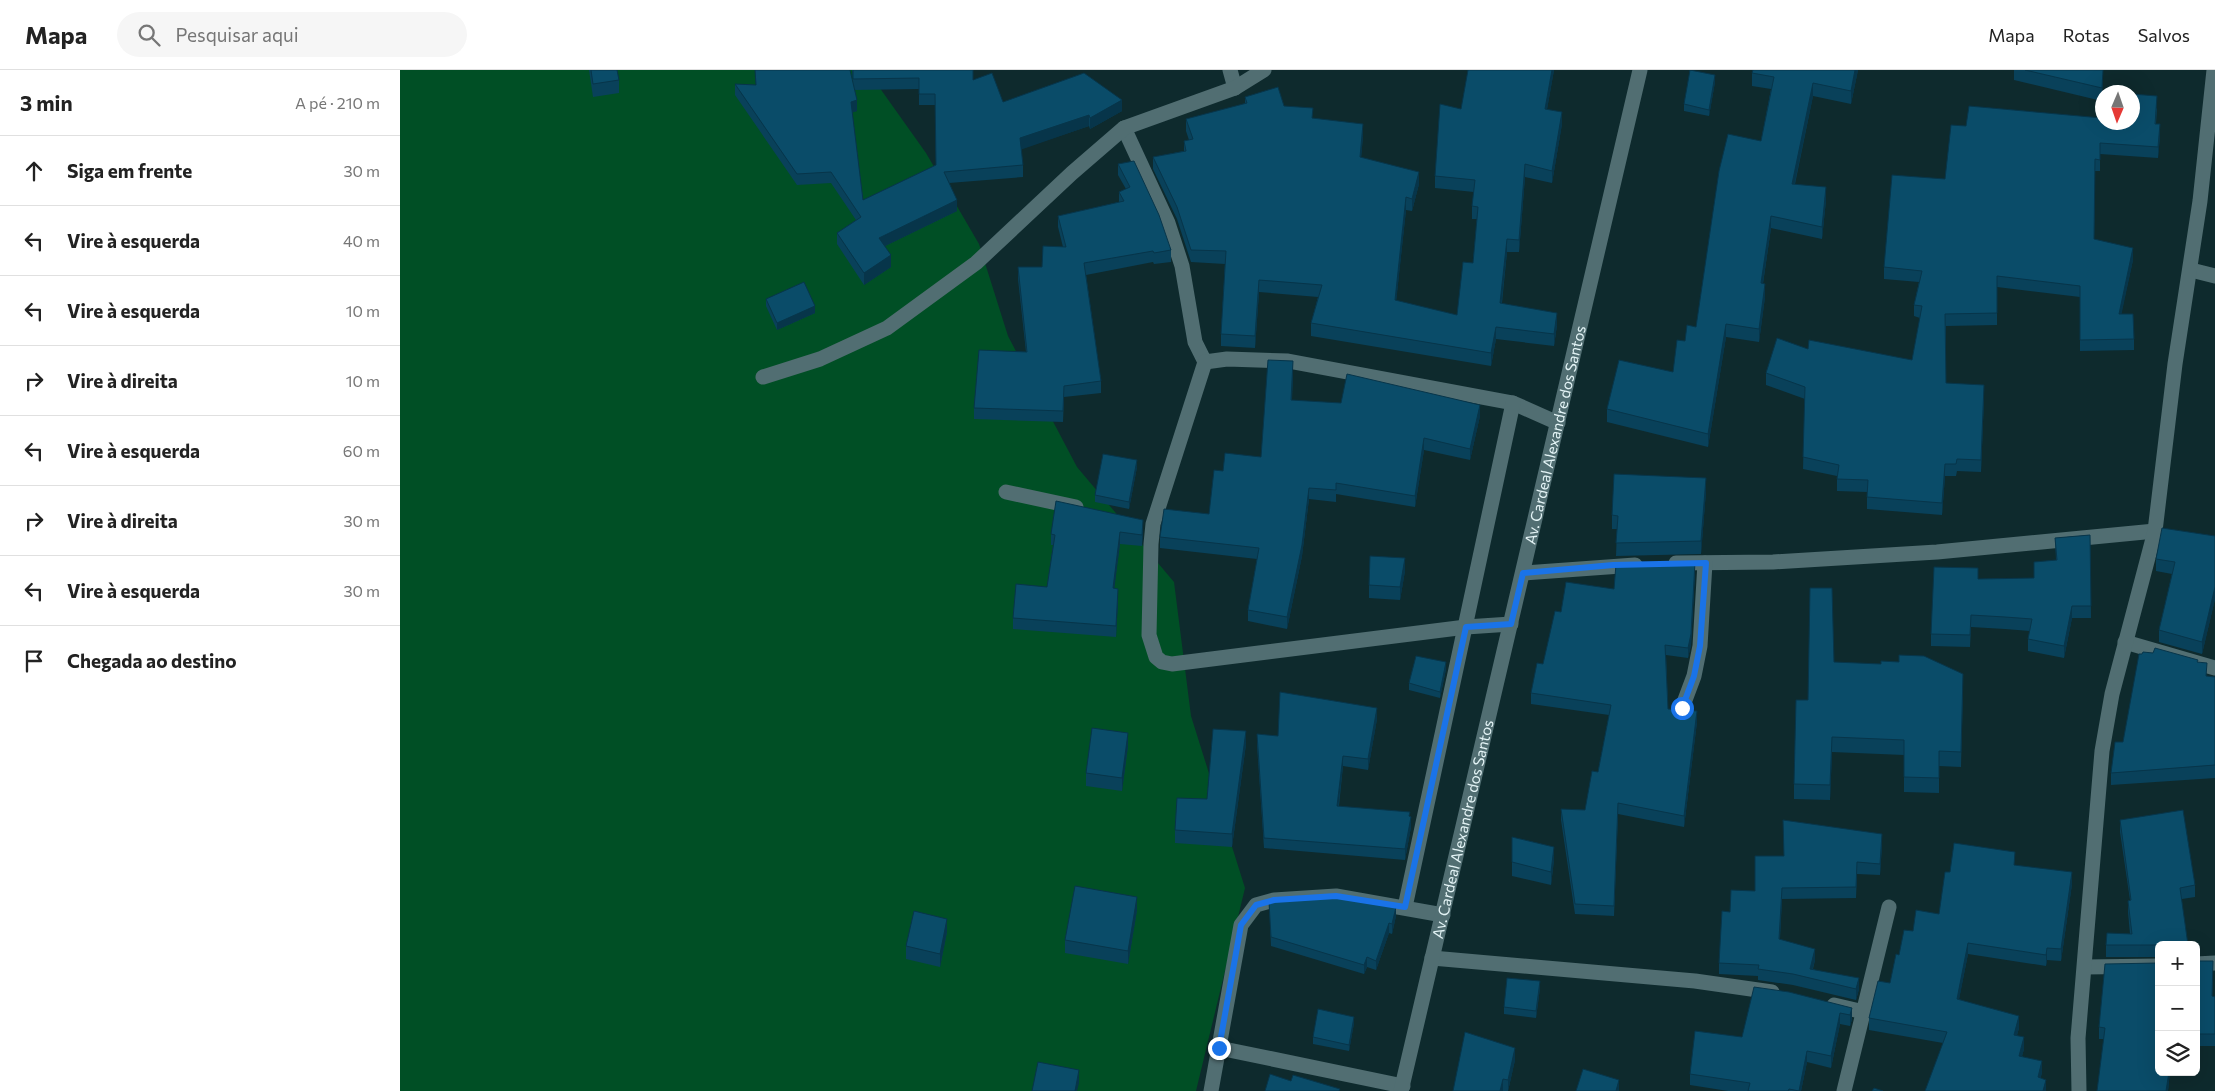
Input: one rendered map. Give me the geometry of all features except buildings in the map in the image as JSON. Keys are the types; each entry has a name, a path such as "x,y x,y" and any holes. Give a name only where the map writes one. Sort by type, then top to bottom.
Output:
{"street":[{"path":"1230,70 1235,88"},
{"path":"763,377 820,359 887,328 976,263 1072,173 1124,128 1235,88 1264,70"},
{"name":"Av. Cardeal Alexandre dos Santos","path":"1402,1088 1640,70"},
{"path":"2079,1091 2078,1038 2102,750 2112,694 2156,531 2174,364 2200,202 2214,70"},
{"path":"1124,128 1168,223 1182,266 1195,342 1205,362 1153,524 1149,635 1156,657 1162,662 1172,664 1466,627 1511,624"},
{"path":"2190,270 2215,276"},
{"path":"1205,362 1228,359 1288,361 1514,403 1558,423"},
{"path":"1405,907 1514,403"},
{"path":"1006,492 1089,510"},
{"path":"1135,520 1153,524"},
{"path":"1523,573 1613,565 1774,562 1937,552 2156,531"},
{"path":"1682,708 1694,676 1700,646 1706,563"},
{"path":"2125,642 2215,668"},
{"path":"1211,1091 1241,925 1256,905 1274,900 1336,896 1443,914"},
{"path":"1844,1091 1888,907"},
{"path":"1432,958 1695,981 1791,994"},
{"path":"2200,964 2215,963"},
{"path":"2085,967 2155,966"},
{"path":"1818,1001 1864,1012"},
{"path":"1219,1048 1402,1088"}],"green space":[{"path":"400,70 867,70 926,153 979,244 1008,336 1077,467 1174,582 1191,716 1245,888 1196,1091 400,1091"}],"route":[{"path":"1219,1048 1241,925 1256,905 1274,900 1336,896 1405,907 1466,627 1511,624 1523,573 1613,565 1706,563 1700,646 1694,676 1682,708"}]}
